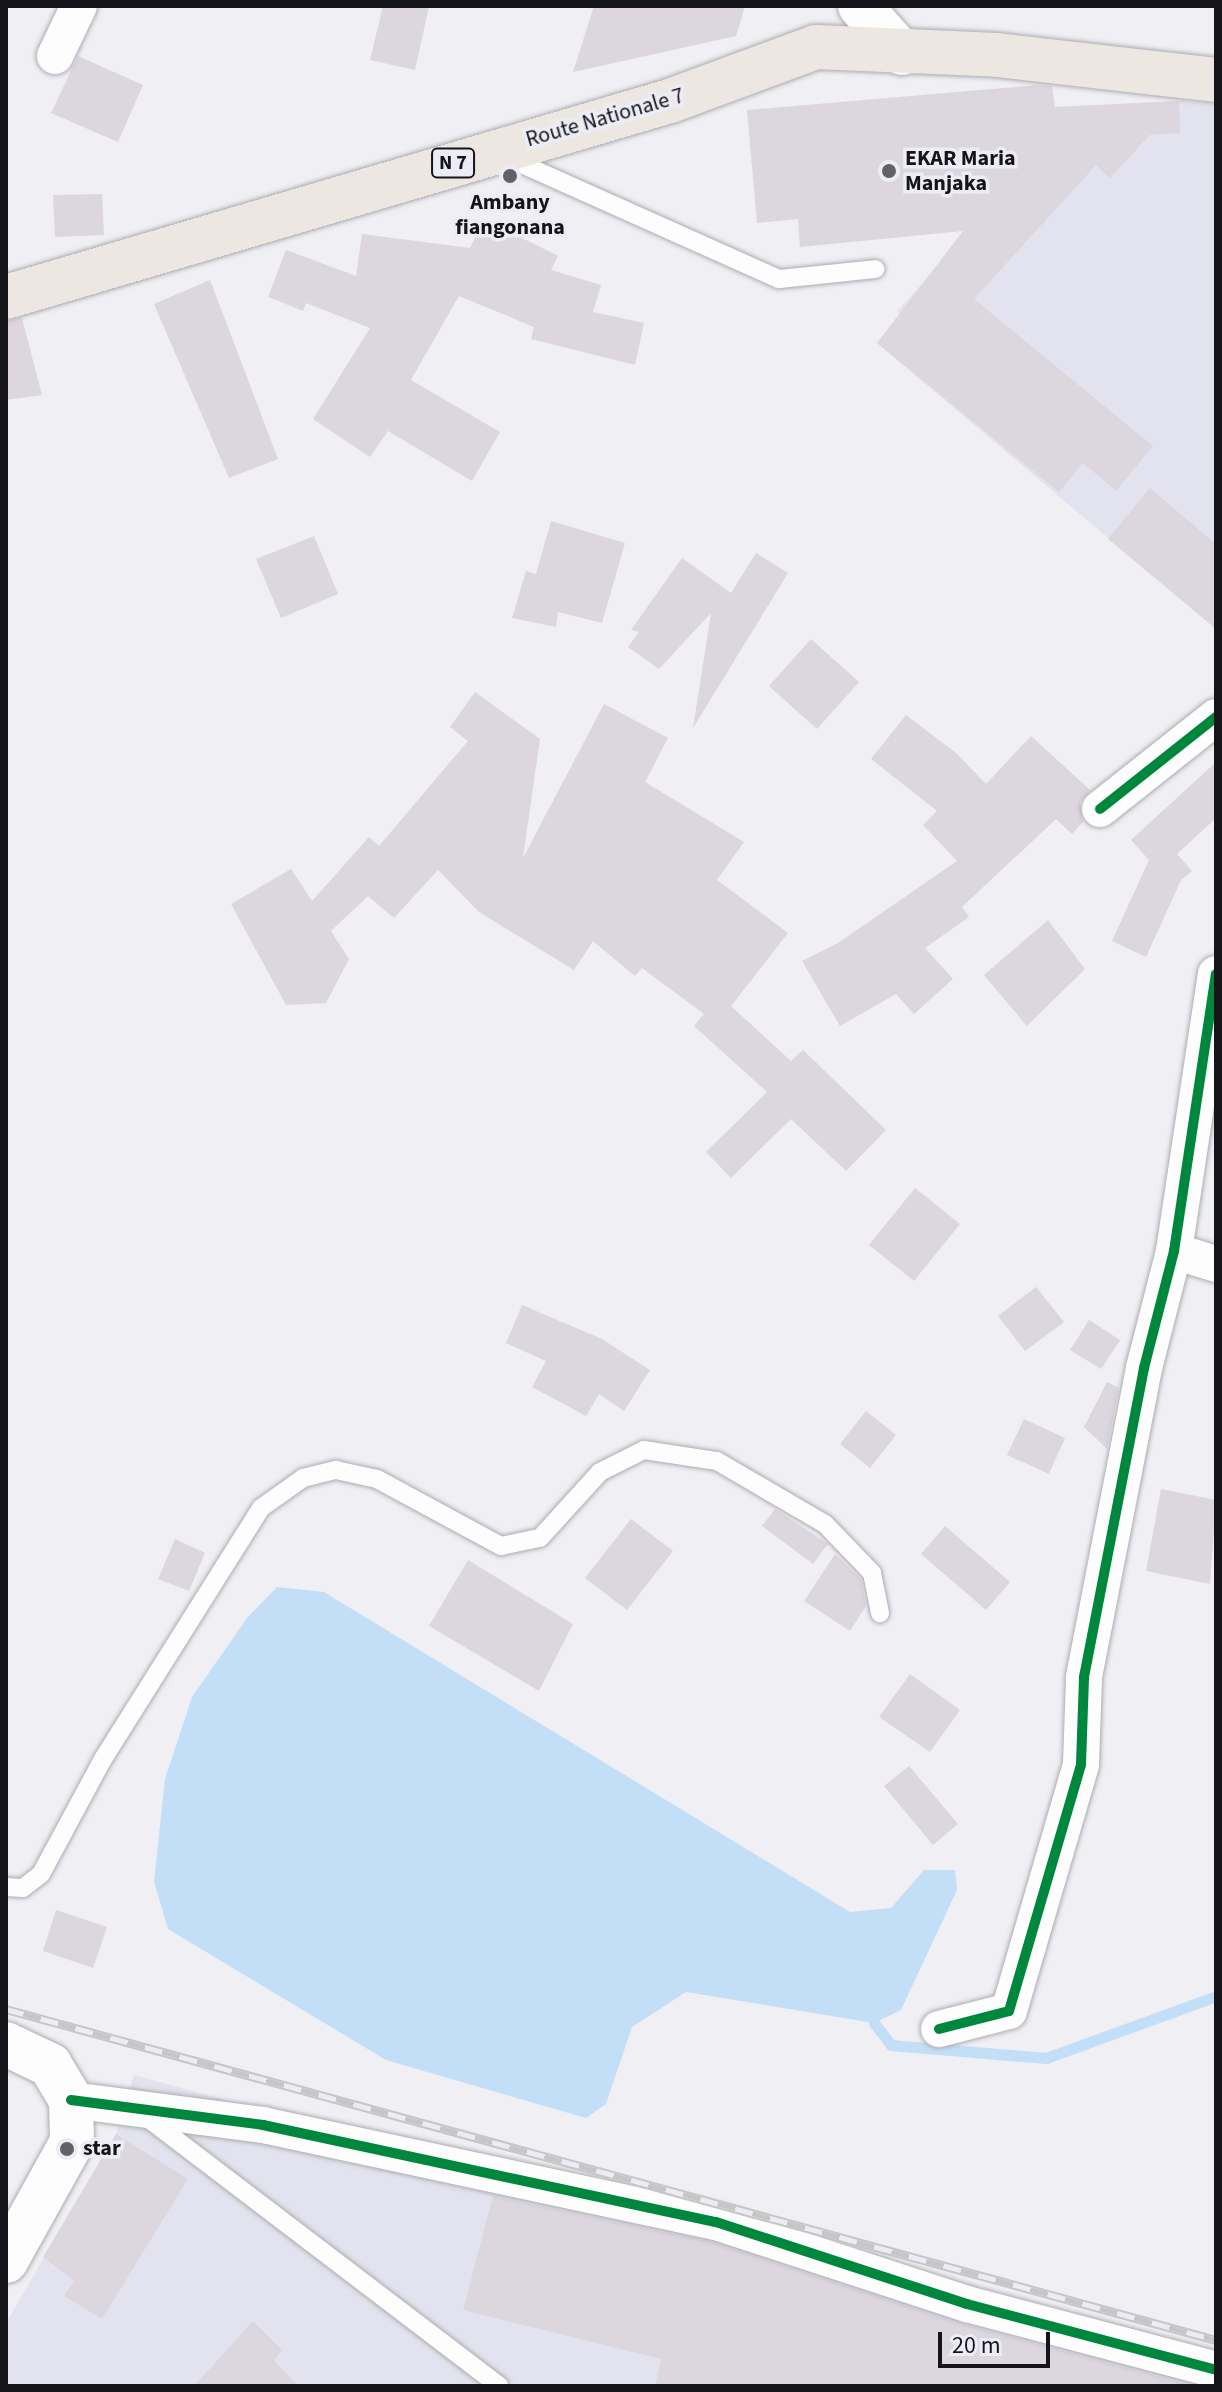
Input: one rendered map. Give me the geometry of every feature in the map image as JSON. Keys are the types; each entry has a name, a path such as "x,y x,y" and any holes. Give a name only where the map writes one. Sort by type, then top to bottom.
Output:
{"main road":[{"name":"Route Nationale 7","path":"6,297 670,101 816,47 997,55 1216,80"}],"street":[{"path":"55,56 79,6"},
{"path":"860,6 902,53"},
{"path":"1100,809 1216,717"},
{"path":"939,2029 1009,2011 1081,1764 1084,1677 1144,1368 1174,1251 1216,974"},
{"path":"1174,1251 1216,1264"},
{"path":"6,2044 50,2065 71,2100 72,2142 6,2261"},
{"path":"71,2100 263,2125 716,2222 967,2304 1216,2370"}],"lane":[{"path":"493,151 779,279 875,269"},
{"path":"6,1887 23,1888 41,1874 103,1759 261,1508 303,1478 336,1470 377,1479 501,1546 540,1538 600,1472 644,1450 717,1461 825,1524 872,1573 880,1613"},
{"path":"133,2107 500,2386"}],"shaded area":[{"path":"1179,101 1216,103 1216,629 877,343 900,314 897,311 953,250 1055,107"},
{"path":"134,2075 661,2220 1216,2386 6,2386 6,2323 116,2134"}],"water":[{"path":"277,1587 324,1592 850,1912 891,1908 924,1870 955,1870 957,1890 901,2010 874,2023 686,1992 632,2027 606,2104 586,2118 386,2060 168,1929 154,1882 165,1779 192,1697 247,1618"}],"building":[{"path":"383,6 429,6 415,70 370,60"},
{"path":"594,6 745,6 736,36 573,72"},
{"path":"78,56 143,85 118,142 51,113"},
{"path":"1052,86 1055,107 1179,101 1180,133 1150,135 1110,178 1096,165 974,299 1153,446 1116,491 1083,463 1059,492 877,343 963,231 800,247 798,219 757,223 747,110"},
{"path":"102,194 104,235 55,237 53,195"},
{"path":"484,219 558,256 551,270 601,285 593,312 644,323 635,365 531,339 534,327 459,296 411,380 500,432 472,481 388,431 370,457 313,419 370,328 306,303 303,311 268,297 286,250 356,276 362,234 470,248"},
{"path":"210,280 278,459 229,478 154,304"},
{"path":"22,318 42,395 6,400 6,321"},
{"path":"1150,488 1216,544 1216,629 1108,539"},
{"path":"551,521 625,543 602,623 558,612 556,627 512,618 526,571 536,574"},
{"path":"314,536 338,594 281,618 256,559"},
{"path":"756,553 788,573 693,728 711,613 659,669 628,647 639,632 631,630 682,558 731,593"},
{"path":"811,639 859,682 817,729 769,686"},
{"path":"475,692 540,739 523,858 604,704 668,738 645,782 744,842 717,880 788,933 731,1006 791,1061 803,1050 886,1130 846,1171 791,1119 731,1178 706,1152 767,1092 694,1026 704,1014 642,968 635,976 593,941 574,970 479,912 438,870 394,918 368,896 331,931 349,959 326,1003 286,1005 231,904 291,869 312,901 369,837 379,846 468,741 450,727"},
{"path":"906,715 956,753 986,784 1031,736 1090,790 1080,802 1083,822 1072,834 1056,819 962,907 969,917 925,948 953,979 914,1014 896,994 840,1026 802,961 838,943 957,861 923,825 937,811 871,759"},
{"path":"1216,762 1216,818 1177,854 1192,871 1181,880 1146,957 1112,941 1149,860 1131,840"},
{"path":"1048,920 1085,969 1027,1026 984,975"},
{"path":"915,1188 960,1224 914,1281 869,1245"},
{"path":"1036,1287 1064,1322 1025,1351 998,1316"},
{"path":"522,1305 602,1339 650,1370 624,1411 599,1394 586,1416 532,1387 546,1361 506,1343"},
{"path":"1089,1320 1120,1340 1101,1369 1070,1350"},
{"path":"1107,1382 1119,1388 1107,1449 1084,1427"},
{"path":"866,1411 896,1435 870,1468 840,1444"},
{"path":"1024,1419 1065,1438 1049,1474 1007,1455"},
{"path":"1161,1489 1216,1500 1210,1584 1146,1571"},
{"path":"775,1509 828,1544 813,1564 762,1526"},
{"path":"631,1519 673,1551 627,1610 585,1578"},
{"path":"945,1526 1010,1582 986,1610 921,1554"},
{"path":"175,1539 205,1553 189,1591 158,1579"},
{"path":"835,1554 861,1579 866,1606 850,1631 804,1601"},
{"path":"468,1560 573,1624 539,1691 429,1626"},
{"path":"910,1674 960,1710 930,1752 879,1717"},
{"path":"909,1766 958,1824 933,1845 884,1786"},
{"path":"56,1910 107,1927 93,1968 43,1951"},
{"path":"116,2134 188,2179 102,2319 64,2296 74,2281 43,2257"},
{"path":"493,2196 711,2242 962,2324 1194,2386 655,2386 661,2359 463,2310"},
{"path":"253,2321 282,2350 274,2360 298,2386 194,2386"}],"waterway":[{"path":"874,2023 891,2045 1046,2058 1216,1996"}],"railway":[{"path":"6,2009 1216,2340"}],"cycle path":[{"path":"1100,809 1216,717"},
{"path":"939,2029 1009,2011 1081,1764 1084,1677 1144,1368 1174,1251 1216,974"},
{"path":"71,2100 263,2125 716,2222 967,2304 1216,2370"}],"place":[{"name":"EKAR Maria Manjaka","path":"889,171"},
{"name":"Ambany fiangonana","path":"510,176"},
{"name":"star","path":"67,2149"}]}
